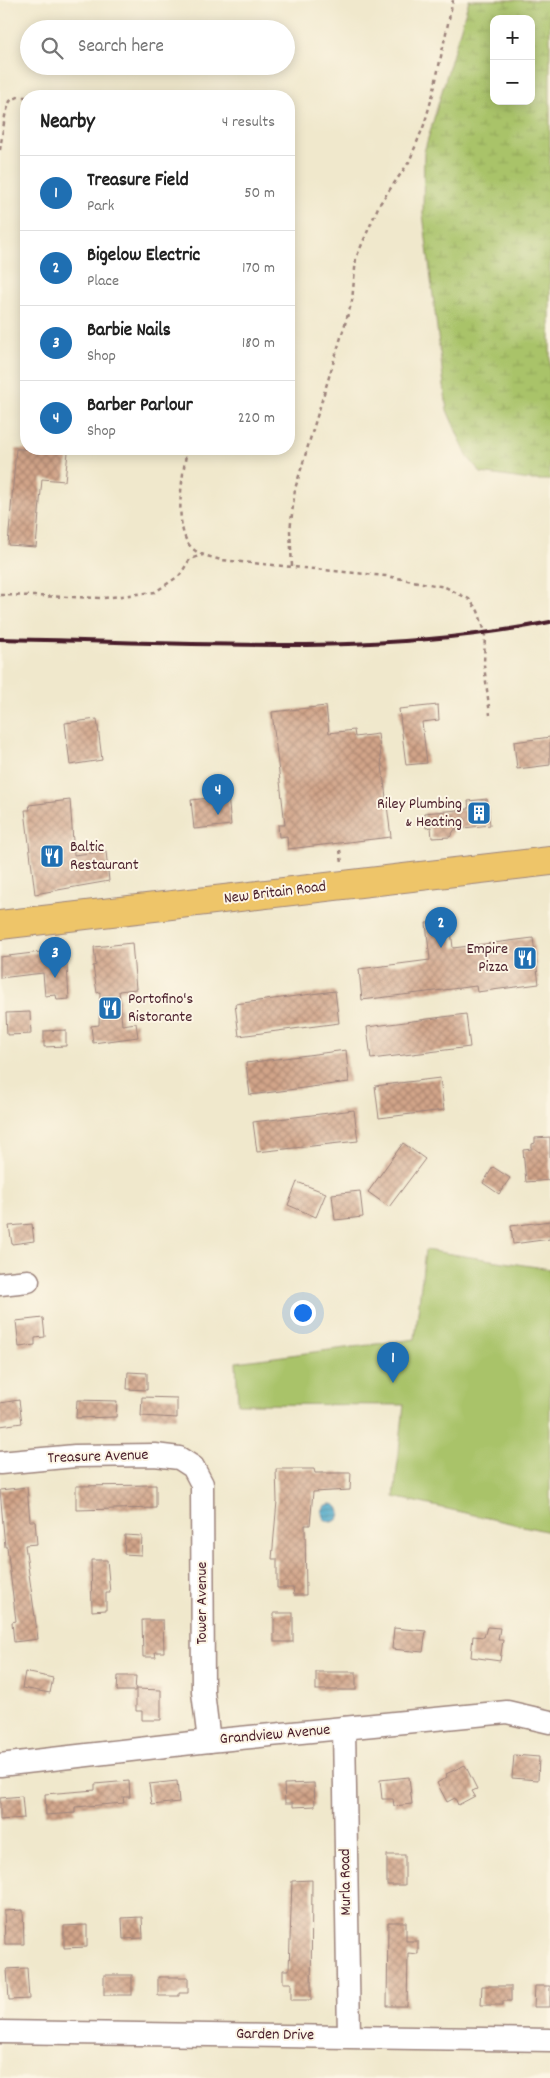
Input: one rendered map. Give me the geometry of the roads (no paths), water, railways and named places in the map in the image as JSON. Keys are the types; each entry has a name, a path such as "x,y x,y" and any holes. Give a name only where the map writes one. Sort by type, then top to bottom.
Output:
{"main road":[{"name":"New Britain Road","path":"0,925 550,861"}],"street":[{"path":"0,1284 28,1281"},
{"name":"Treasure Avenue","path":"0,1463 75,1456 155,1455 179,1458 193,1468"},
{"name":"Tower Avenue","path":"193,1468 202,1484 203,1692 208,1741"},
{"name":"Grandview Avenue","path":"0,1766 208,1741 507,1712 550,1722"},
{"name":"Murla Road","path":"344,1728 349,2036"},
{"name":"Garden Drive","path":"0,2032 550,2040"}],"water":[{"path":"331,1504 337,1507 340,1513 337,1519 331,1522 325,1519 322,1513 325,1507"}],"railway":[{"path":"0,639 206,644 345,644 414,640 482,633 550,622"}],"place":[{"name":"Riley Plumbing & Heating","path":"479,813"},
{"name":"Barber Parlour","path":"218,815"},
{"name":"Baltic Restaurant","path":"52,856"},
{"name":"Bigelow Electric","path":"441,948"},
{"name":"Empire Pizza","path":"525,958"},
{"name":"Barbie Nails","path":"55,978"},
{"name":"Portofino's Ristorante","path":"110,1008"},
{"name":"Treasure Field","path":"393,1383"}]}
